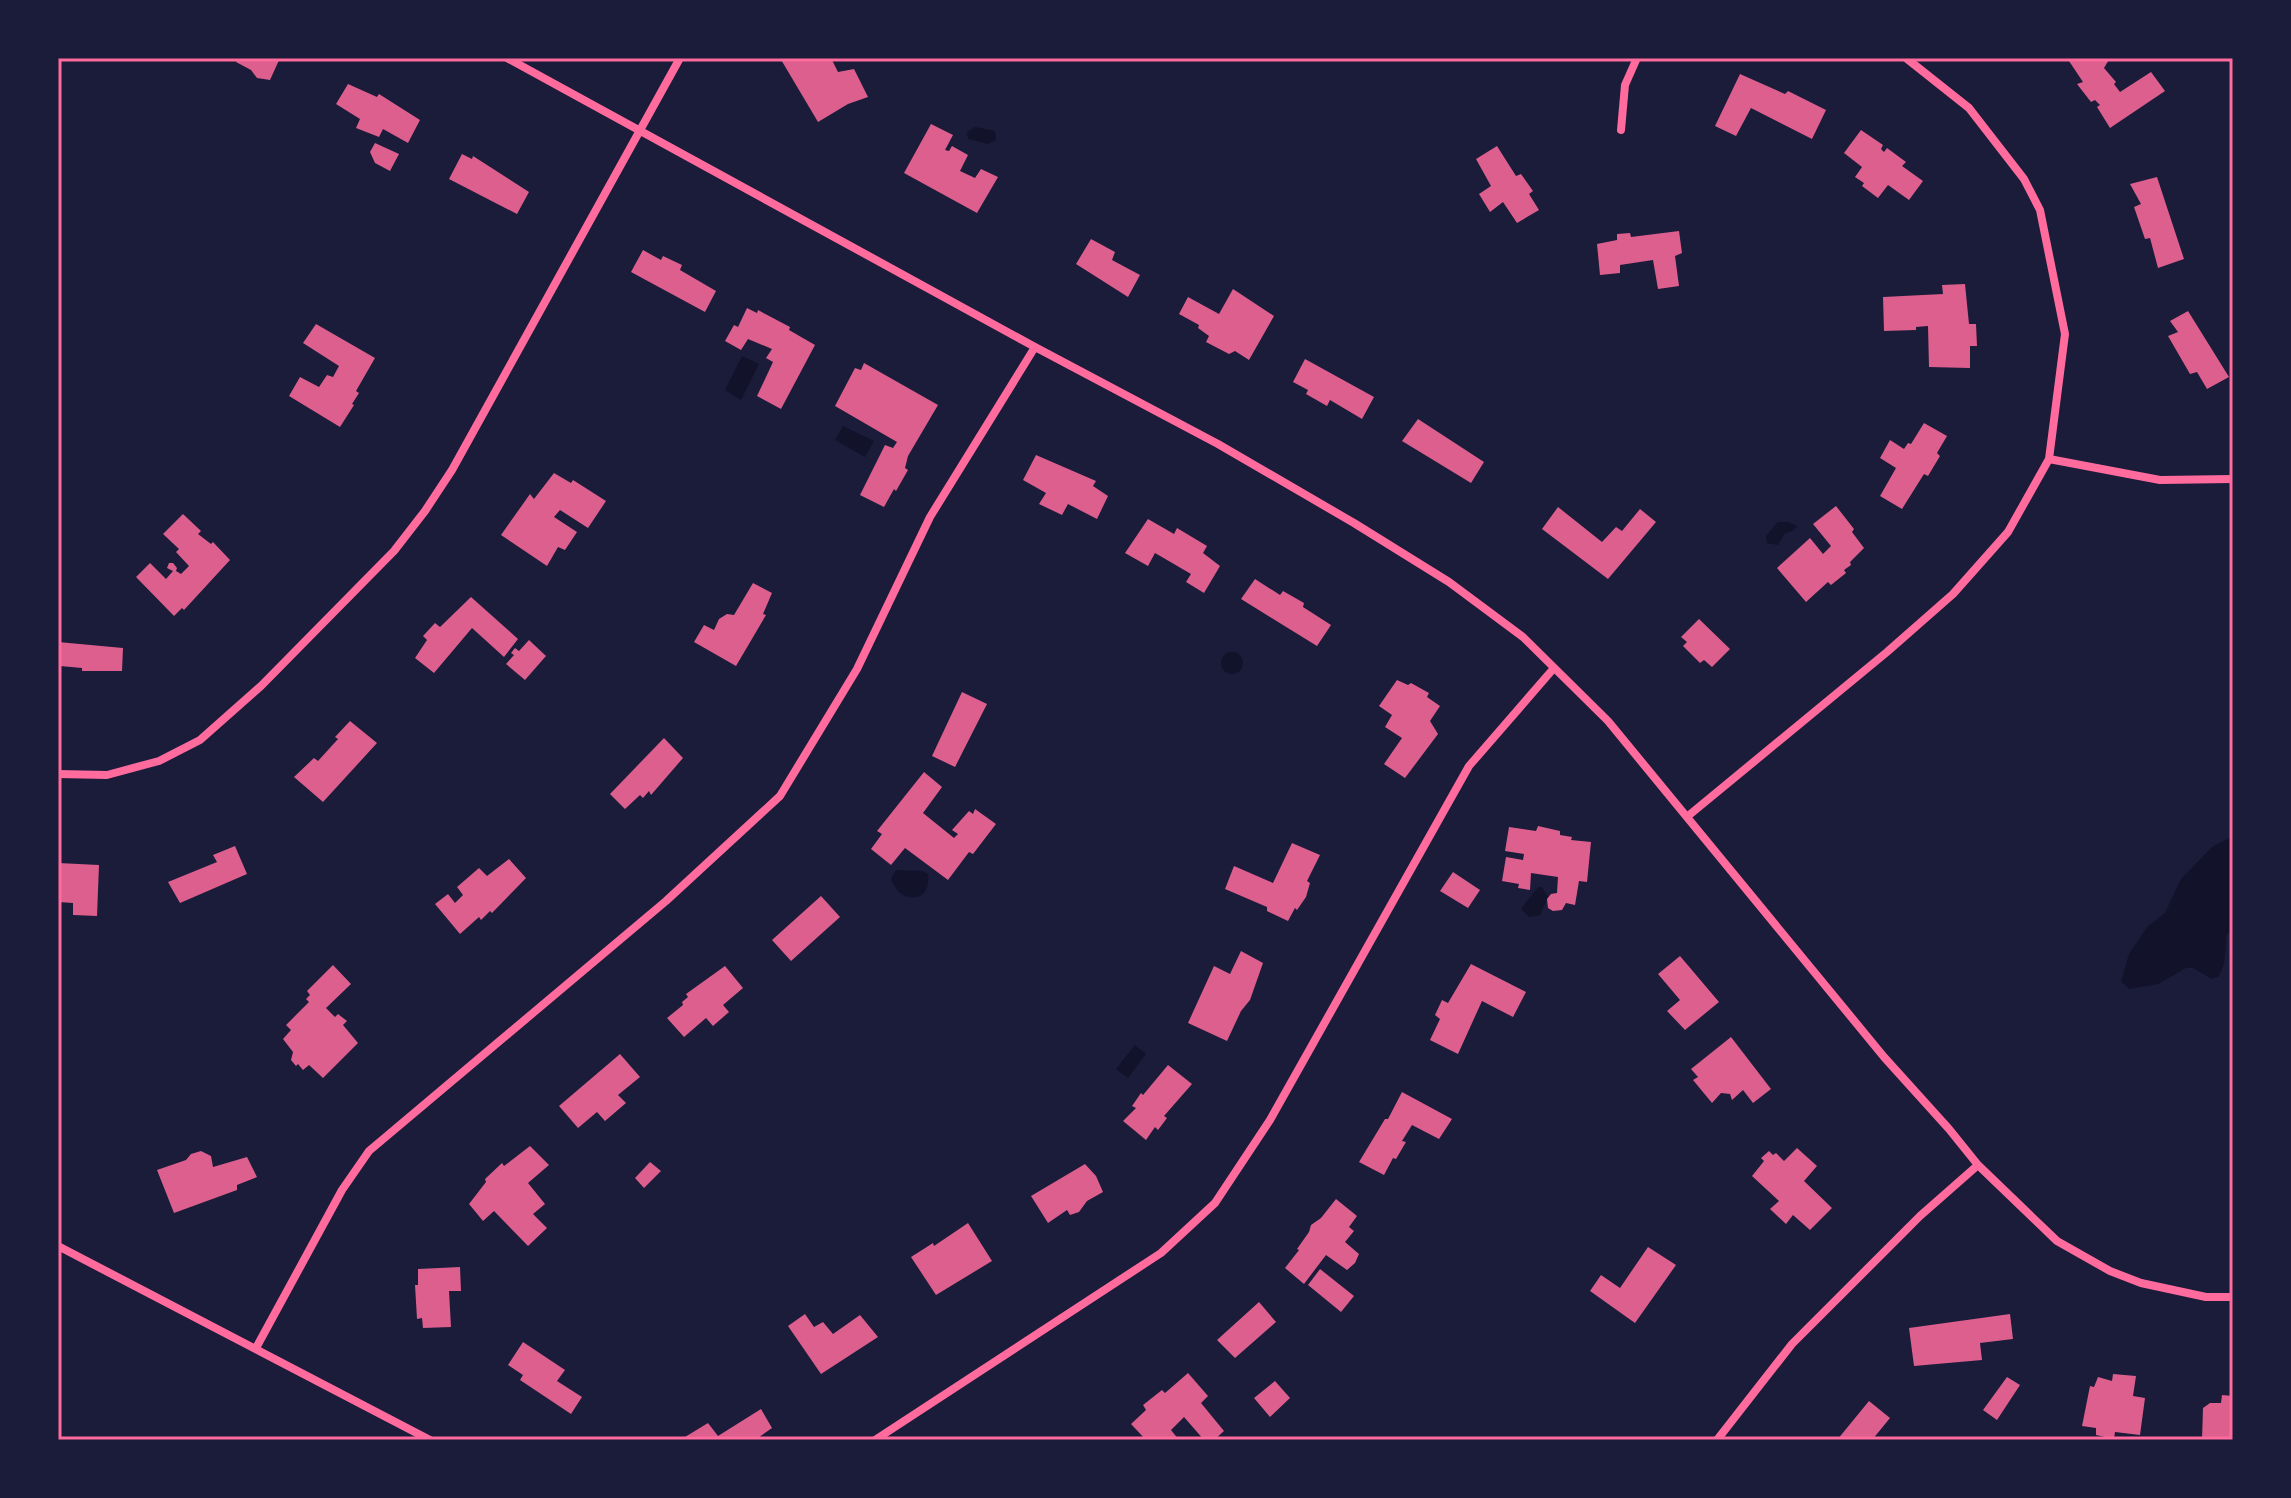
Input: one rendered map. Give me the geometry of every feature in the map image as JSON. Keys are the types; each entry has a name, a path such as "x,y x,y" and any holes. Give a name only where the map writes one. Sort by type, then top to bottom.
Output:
{"street":[{"path":"507,58 638,132 1218,444 1449,582 1523,637 1608,721 1884,1057 1978,1165 2057,1241 2110,1271 2141,1283 2206,1297 2233,1297"},
{"path":"58,774 107,775 159,761 200,740 261,686 394,551 452,470 680,58"},
{"path":"1621,130 1625,85 1637,58"},
{"path":"1688,816 1876,662 1953,594 2008,532 2049,459 2065,334 2040,210 2024,179 1969,108 1906,58"},
{"path":"256,1348 342,1190 369,1151 666,901 780,796 857,669 930,517 1035,347"},
{"path":"2049,459 2160,480 2233,479"},
{"path":"875,1440 1161,1253 1215,1203 1270,1120 1469,766 1554,668"},
{"path":"1717,1440 1792,1344 1920,1216 1978,1165"},
{"path":"58,1246 430,1440"}],"shaded area":[{"path":"975,127 995,131 996,140 988,144 968,139 967,132"},
{"path":"742,356 759,364 741,400 725,390"},
{"path":"843,426 874,441 865,457 835,440"},
{"path":"1778,522 1797,526 1784,534 1778,545 1767,543 1766,536"},
{"path":"1228,652 1236,652 1243,663 1236,674 1228,674 1221,667 1221,659"},
{"path":"2233,836 2233,931 2227,934 2224,964 2219,976 2212,979 2193,968 2186,968 2158,984 2129,989 2121,981 2129,954 2148,926 2165,913 2181,879 2212,847"},
{"path":"896,870 928,874 925,891 914,898 901,893 891,879"},
{"path":"1538,887 1542,887 1548,897 1540,915 1529,917 1521,909"},
{"path":"1135,1045 1146,1054 1128,1078 1116,1069"}],"building":[{"path":"238,58 280,58 270,80 257,78 251,70 236,62"},
{"path":"780,58 831,58 838,72 854,69 868,97 848,104 818,122"},
{"path":"2073,58 2110,58 2104,68 2120,92 2151,72 2165,91 2110,128 2097,107 2100,105 2095,100 2091,102 2077,84 2083,82 2069,61"},
{"path":"1740,74 1785,94 1788,91 1826,110 1812,139 1751,108 1736,136 1715,126"},
{"path":"348,84 377,97 379,94 420,120 408,143 383,129 379,137 356,128 360,119 336,104"},
{"path":"931,124 953,135 945,150 949,151 952,146 968,155 960,171 975,178 981,169 998,177 977,213 904,173"},
{"path":"1861,130 1883,145 1881,149 1884,152 1887,148 1906,162 1902,166 1923,181 1909,200 1888,185 1878,198 1855,177 1862,167 1844,153"},
{"path":"375,143 399,154 390,171 375,163 370,152"},
{"path":"1497,146 1516,176 1521,174 1533,191 1529,194 1539,210 1517,223 1503,202 1490,212 1479,194 1491,186 1476,159"},
{"path":"462,154 472,159 473,156 529,192 517,214 449,179"},
{"path":"2157,177 2184,259 2158,268 2150,238 2145,239 2134,207 2141,204 2130,184"},
{"path":"1679,231 1682,253 1675,256 1679,286 1658,289 1653,260 1620,265 1620,273 1600,275 1597,244 1617,240 1617,234 1630,233 1631,237"},
{"path":"1091,239 1115,252 1112,260 1140,275 1128,297 1076,264"},
{"path":"643,250 661,260 663,256 682,265 680,270 716,291 705,312 631,272"},
{"path":"1965,284 1969,324 1976,324 1977,346 1970,346 1970,368 1929,367 1928,326 1916,327 1916,330 1884,331 1883,297 1943,294 1942,285"},
{"path":"1233,289 1274,316 1249,360 1235,351 1229,354 1206,342 1209,336 1198,328 1199,325 1179,314 1188,297 1219,314"},
{"path":"747,308 757,313 758,310 790,327 789,330 815,345 781,409 757,396 773,362 766,358 772,349 748,339 741,350 725,341 734,325 738,327"},
{"path":"2188,311 2229,377 2207,389 2197,372 2190,374 2168,336 2178,332 2170,321"},
{"path":"316,324 375,358 356,391 359,393 354,405 340,427 289,396 300,377 319,387 327,375 333,377 339,366 303,343"},
{"path":"1305,359 1374,397 1362,419 1330,400 1327,406 1293,382"},
{"path":"864,363 938,405 908,456 905,468 908,470 884,507 860,495 885,445 893,448 897,442 835,406 855,368 861,370"},
{"path":"1418,419 1484,462 1471,483 1402,441"},
{"path":"1924,423 1947,436 1928,476 1924,474 1902,509 1880,496 1896,468 1880,458 1890,440 1904,449 1908,443 1911,444"},
{"path":"1036,455 1096,481 1093,486 1108,496 1097,519 1068,504 1062,515 1039,504 1046,493 1023,480"},
{"path":"554,473 571,483 573,480 606,501 588,528 560,510 554,517 577,532 565,550 558,547 547,566 501,535 530,494 534,499"},
{"path":"1836,506 1864,548 1844,570 1846,573 1831,585 1828,582 1806,602 1777,568 1810,538 1823,554 1831,546 1813,524"},
{"path":"1558,507 1602,542 1616,527 1622,531 1640,509 1656,522 1608,579 1542,529"},
{"path":"183,514 201,531 198,534 211,544 213,542 230,560 184,610 182,608 174,616 136,577 150,563 166,579 173,571 167,568 169,563 173,563 181,574 189,566 176,552 179,549 163,534"},
{"path":"1148,519 1174,534 1177,528 1207,546 1203,553 1220,566 1204,593 1186,582 1191,574 1155,553 1148,566 1125,553"},
{"path":"1255,579 1280,595 1283,591 1304,603 1303,607 1331,625 1317,646 1241,599"},
{"path":"753,583 772,593 763,614 766,615 736,666 694,642 704,625 714,630 719,619 727,614 734,615"},
{"path":"471,597 518,639 504,657 472,628 434,673 415,658 427,640 423,636 435,623 440,627"},
{"path":"1699,619 1730,649 1712,667 1704,660 1700,663 1683,646 1687,642 1681,637"},
{"path":"529,640 546,656 525,680 506,664 514,655 511,653 515,648 519,651"},
{"path":"58,642 123,648 122,671 82,671 82,668 60,666"},
{"path":"1397,680 1408,685 1411,683 1429,693 1427,697 1440,706 1430,721 1438,734 1405,778 1384,764 1402,738 1385,727 1392,715 1379,706"},
{"path":"962,692 987,704 955,767 932,756"},
{"path":"350,721 377,743 323,802 294,777 314,758 318,761"},
{"path":"664,738 683,758 651,795 649,791 643,798 640,795 625,809 610,794"},
{"path":"924,772 942,787 923,813 954,838 958,834 952,830 969,811 973,814 975,809 996,824 948,880 905,848 891,865 871,849 882,834 877,831"},
{"path":"1538,826 1560,831 1560,835 1572,837 1571,840 1591,842 1587,882 1579,881 1575,905 1566,903 1562,910 1548,908 1547,899 1557,893 1558,877 1531,873 1530,890 1502,881 1506,857 1523,860 1524,854 1505,851 1509,827 1536,831"},
{"path":"1292,843 1320,855 1307,881 1310,883 1306,897 1288,921 1267,911 1267,907 1225,889 1234,866 1273,883"},
{"path":"235,846 247,874 180,903 168,882 217,862 213,855"},
{"path":"509,859 526,878 492,913 490,911 481,920 479,917 460,934 435,904 448,894 455,903 463,895 457,887 479,868 487,876"},
{"path":"58,863 99,865 97,916 73,915 73,903 58,902"},
{"path":"1453,872 1480,890 1468,908 1440,891"},
{"path":"821,896 840,917 791,961 772,940"},
{"path":"1241,951 1263,963 1250,1000 1241,1011 1227,1041 1188,1023 1214,966 1230,974"},
{"path":"1680,956 1719,1002 1685,1030 1667,1011 1680,1000 1658,974"},
{"path":"1471,964 1526,992 1513,1017 1482,1001 1458,1054 1430,1040 1440,1019 1435,1015 1442,1000 1448,1003"},
{"path":"333,965 351,984 326,1008 335,1017 338,1014 347,1021 343,1025 358,1043 323,1078 309,1065 303,1070 298,1064 296,1066 291,1060 293,1052 283,1039 291,1030 286,1025 309,1002 306,999 310,995 307,991"},
{"path":"725,966 743,988 723,1005 729,1012 713,1026 706,1018 684,1037 667,1018 683,1005 682,1002 688,997 686,994"},
{"path":"1731,1037 1771,1089 1753,1103 1743,1090 1732,1100 1730,1094 1721,1093 1712,1103 1693,1080 1698,1077 1691,1069"},
{"path":"620,1054 640,1077 618,1095 626,1103 605,1121 597,1112 578,1128 559,1106"},
{"path":"1168,1065 1192,1084 1164,1116 1167,1118 1158,1130 1155,1127 1146,1140 1123,1121 1136,1108 1132,1106 1141,1093 1143,1095"},
{"path":"1402,1092 1452,1119 1439,1139 1412,1125 1402,1141 1406,1142 1384,1175 1359,1162"},
{"path":"530,1146 549,1165 528,1183 545,1204 533,1214 547,1228 528,1246 494,1211 483,1221 469,1204 486,1182 485,1179 502,1163 504,1166"},
{"path":"1797,1148 1817,1166 1804,1181 1832,1208 1810,1230 1793,1215 1786,1224 1770,1209 1779,1201 1752,1176 1764,1161 1761,1158 1769,1151 1784,1161"},
{"path":"201,1151 211,1156 213,1167 247,1157 257,1177 237,1185 237,1190 174,1213 157,1170"},
{"path":"650,1162 661,1171 644,1188 635,1178"},
{"path":"1085,1164 1096,1176 1103,1192 1087,1201 1079,1212 1070,1215 1067,1210 1048,1223 1031,1196"},
{"path":"1336,1199 1357,1216 1349,1227 1354,1231 1345,1242 1359,1254 1347,1270 1326,1255 1304,1284 1285,1268 1299,1250 1311,1225"},
{"path":"968,1223 992,1261 936,1295 911,1257"},
{"path":"1648,1247 1676,1265 1635,1323 1590,1291 1601,1275 1620,1288"},
{"path":"460,1267 461,1291 449,1291 451,1327 423,1328 422,1318 417,1319 415,1285 418,1285 418,1269"},
{"path":"1320,1269 1354,1296 1341,1312 1308,1285"},
{"path":"1259,1302 1276,1322 1235,1358 1217,1340"},
{"path":"805,1314 814,1327 823,1322 833,1334 860,1315 878,1337 821,1374 788,1326"},
{"path":"2010,1314 2013,1339 1980,1343 1982,1360 1914,1366 1909,1328"},
{"path":"523,1342 565,1370 557,1381 582,1397 571,1414 520,1380 523,1375 508,1365"},
{"path":"1188,1373 1208,1396 1201,1403 1224,1431 1214,1440 1204,1440 1184,1417 1171,1430 1179,1440 1146,1440 1131,1424 1146,1410 1143,1405 1162,1390 1165,1393"},
{"path":"2113,1374 2136,1376 2133,1396 2145,1398 2140,1435 2115,1432 2114,1439 2096,1435 2096,1428 2082,1426 2090,1386 2094,1387 2098,1377 2112,1381"},
{"path":"2007,1377 2020,1385 1997,1420 1983,1410"},
{"path":"1275,1381 1290,1398 1270,1417 1254,1398"},
{"path":"2222,1395 2233,1396 2233,1440 2202,1440 2203,1408 2210,1403 2221,1403"},
{"path":"1869,1401 1890,1418 1872,1440 1837,1440"},
{"path":"761,1409 772,1428 755,1440 680,1440 708,1423 718,1436"}]}
